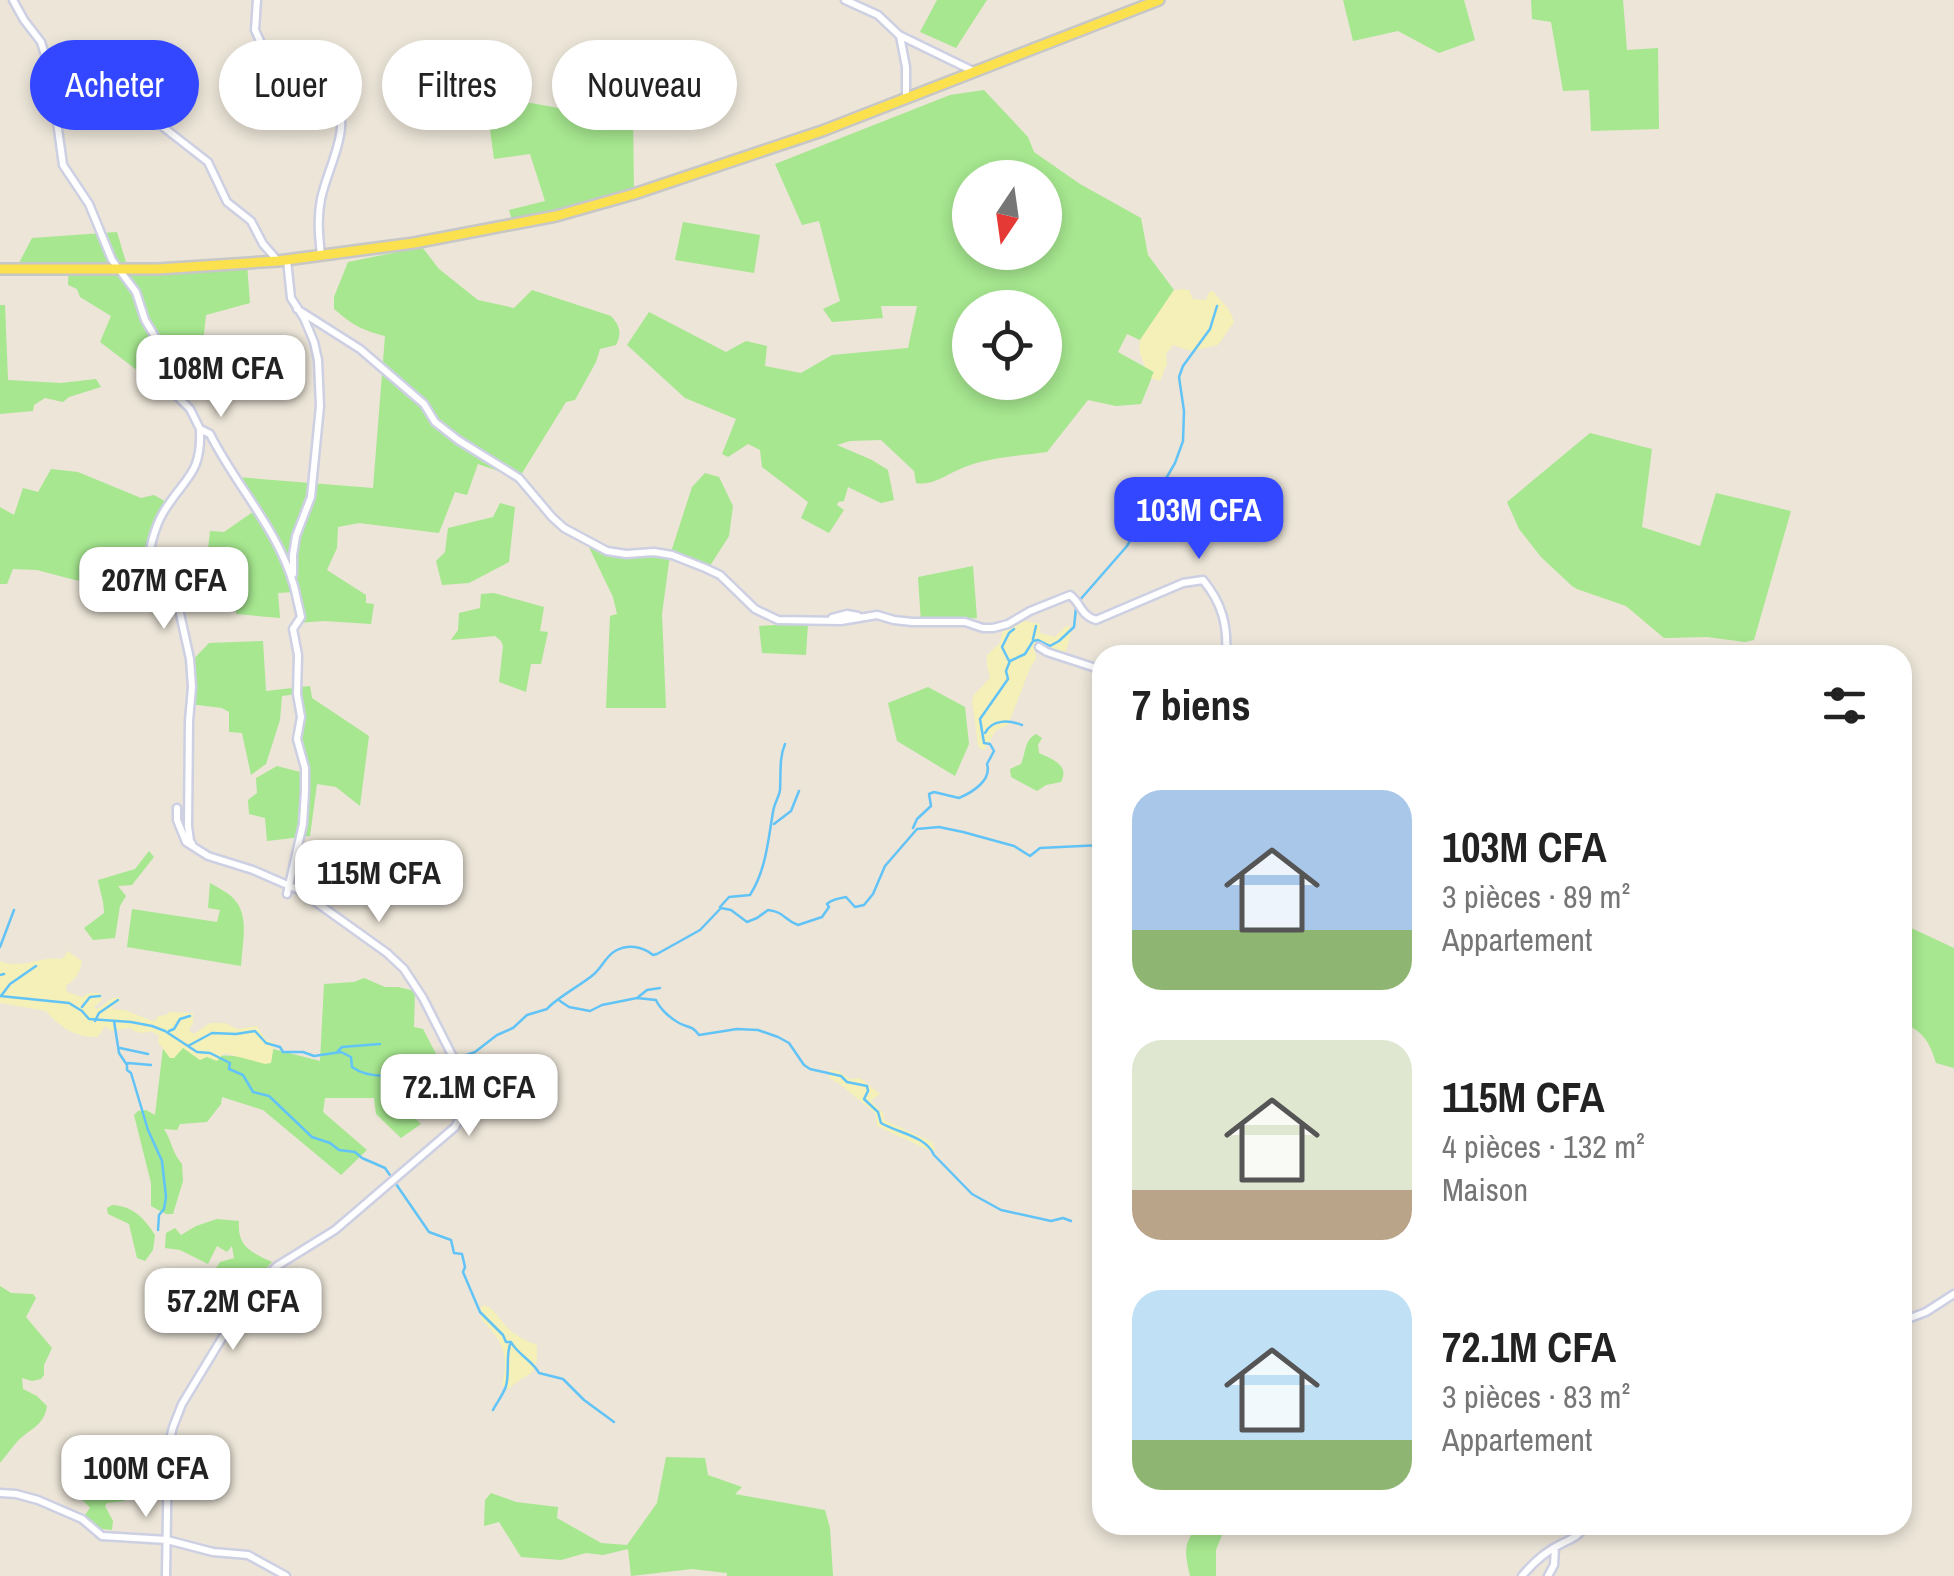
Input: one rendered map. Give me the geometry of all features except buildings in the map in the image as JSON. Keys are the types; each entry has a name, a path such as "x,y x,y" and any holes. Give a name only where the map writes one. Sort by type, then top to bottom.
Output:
{"main road":[{"path":"0,269 120,270 282,261 414,243 556,216 822,131 1159,0"}],"street":[{"path":"13,0 39,40"},
{"path":"258,0 255,30 265,52 334,91 342,110 340,140 318,216 321,256"},
{"path":"845,0 878,15 899,35 973,70"},
{"path":"899,35 906,66 906,97"},
{"path":"60,130 64,165 82,191 112,260 136,292 167,366 168,386 190,409 200,429 199,460 163,514 146,574 152,583 178,600 190,660 188,826 195,848"},
{"path":"167,130 208,162 224,199 251,221 263,244 282,261 291,298 314,342 320,406 311,498 293,555 294,586"},
{"path":"297,309 360,350 474,452 519,478 564,528 608,551 670,555 708,569 770,618 826,621 878,615 912,622 953,620 993,628 1070,595 1086,616 1096,620 1182,583 1203,580 1220,605 1226,645"},
{"path":"200,429 210,434 285,559 301,618 293,629 301,718 297,739 305,768 305,792 303,824 286,894"},
{"path":"1038,646 1092,667"},
{"path":"166,1576 168,1447 172,1427 240,1307 277,1266 329,1234 460,1122 466,1104 460,1072 423,998 404,970 322,905 288,884 208,856 186,842 177,808"},
{"path":"1912,1317 1954,1294"},
{"path":"0,1493 38,1500 82,1519 102,1536 167,1540 213,1552 248,1555 286,1576"},
{"path":"1522,1576 1555,1547 1578,1535"},
{"path":"1548,1576 1554,1564 1555,1547"}],"green space":[{"path":"937,0 987,0 956,48 920,32"},
{"path":"1343,0 1464,0 1475,40 1439,53 1398,31 1353,41"},
{"path":"1531,0 1623,0 1627,50 1658,48 1659,129 1591,131 1589,90 1563,91 1551,22 1532,19"},
{"path":"984,90 1028,137 1034,152 1046,160 952,160 952,270 1062,270 1062,171 1141,218 1148,255 1174,290 1140,340 1127,334 1118,352 1154,372 1141,404 1116,406 1088,400 1047,452 981,462 928,483 916,483 914,471 881,440 837,445 888,470 894,500 881,503 848,487 844,501 837,505 844,510 829,533 801,518 808,502 762,467 760,450 748,444 728,457 722,454 736,419 685,398 627,345 649,312 726,352 746,341 767,346 765,366 801,373 832,355 908,348 917,306 881,306 883,318 832,322 823,309 840,301 819,221 802,225 775,164 950,95"},
{"path":"532,103 552,107 552,130 633,130 634,194 513,224 509,210 545,201 530,154 494,159 490,130 532,130"},
{"path":"683,222 760,235 754,273 675,260"},
{"path":"117,232 128,269 247,264 250,303 206,315 202,352 183,358 180,369 142,374 100,342 111,316 68,285 69,264 19,263 32,238"},
{"path":"422,247 439,269 478,300 514,308 532,290 611,316 619,330 616,345 600,349 575,400 566,402 519,478 478,464 467,495 455,492 439,533 359,523 338,527 337,548 327,570 366,595 366,603 374,604 371,624 297,623 301,617 295,592 278,593 280,618 236,614 237,590 204,586 210,531 224,532 257,509 237,477 373,488 385,336 347,319 334,309 334,297 348,262"},
{"path":"0,305 5,305 8,380 61,383 96,379 101,387 63,402 45,398 34,405 33,411 0,414"},
{"path":"1590,433 1652,449 1642,527 1700,546 1716,493 1791,511 1754,640 1664,638 1626,606 1572,586 1541,557 1519,529 1507,502"},
{"path":"51,469 78,472 141,498 154,495 170,504 155,533 143,587 13,569 7,584 0,584 0,507 14,515 23,488 38,492"},
{"path":"705,473 719,477 733,506 729,536 708,569 670,555 692,487"},
{"path":"500,503 515,507 509,562 469,583 442,585 436,561 445,552 448,528 493,517"},
{"path":"585,539 607,551 670,555 662,614 666,708 606,708 610,616 617,614"},
{"path":"973,566 977,618 921,622 918,577"},
{"path":"494,593 544,607 540,631 548,632 541,664 531,664 526,692 499,682 503,646 495,636 451,640 458,630 459,613 480,608 481,594"},
{"path":"808,623 806,655 762,653 759,626"},
{"path":"263,641 266,691 310,686 312,698 369,736 360,806 336,787 317,784 310,836 267,841 265,818 249,814 248,800 257,793 256,778 277,766 304,773 297,739 300,726 296,694 282,696 280,720 266,764 251,775 242,733 229,732 229,712 190,704 190,663 209,643"},
{"path":"928,687 965,707 969,744 955,776 897,741 888,703"},
{"path":"1036,734 1042,738 1039,753 1058,763 1063,771 1061,782 1037,791 1011,777 1010,769 1021,764 1027,743"},
{"path":"149,851 154,857 132,885 118,886 126,896 120,906 115,938 93,940 84,928 104,913 98,880 135,869"},
{"path":"210,883 231,896 241,911 241,966 127,947 132,909 217,922 220,910 208,908"},
{"path":"1912,928 1954,948 1954,1068 1936,1063 1925,1038 1912,1028"},
{"path":"364,978 385,987 415,991 414,1027 423,1029 457,1094 410,1113 421,1124 401,1138 376,1114 374,1098 325,1098 323,1112 367,1150 341,1175 263,1110 222,1097 207,1122 180,1124 177,1130 164,1129 182,1164 183,1181 173,1214 151,1206 151,1183 134,1115 146,1110 155,1115 163,1048 170,1058 183,1047 211,1058 233,1056 271,1062 273,1049 320,1061 324,984"},
{"path":"112,1205 137,1214 155,1235 153,1250 145,1261 137,1258 129,1224 108,1214 107,1208"},
{"path":"217,1219 239,1221 243,1243 272,1262 249,1286 213,1300 199,1294 206,1282 217,1283 224,1289 230,1282 242,1279 240,1271 212,1274 220,1262 234,1258 232,1246 227,1252 217,1246 208,1264 180,1250 165,1248 166,1233 175,1228 181,1235"},
{"path":"0,1286 11,1293 33,1294 36,1298 26,1317 52,1348 41,1379 22,1378 23,1389 47,1406 45,1413 0,1463"},
{"path":"666,1457 705,1458 708,1475 742,1487 735,1494 825,1510 833,1576 727,1576 692,1569 631,1576 628,1549 561,1560 521,1557 499,1522 484,1526 485,1500 491,1493 516,1502 558,1507 557,1518 601,1543 627,1545 657,1503"},
{"path":"108,1479 123,1479 125,1501 105,1506 113,1521 112,1530 94,1528 82,1519 90,1508 74,1491"},
{"path":"1222,1535 1216,1550 1216,1576 1190,1576 1186,1549 1190,1538"}],"sand":[{"path":"1174,290 1189,290 1193,299 1206,300 1213,291 1234,322 1218,345 1191,351 1173,345 1166,354 1167,364 1160,381 1151,378 1154,372 1145,367 1140,340"},
{"path":"1019,620 1040,624 1040,633 1055,637 1069,626 1066,651 1034,645 1036,659 1008,725 996,730 985,749 981,749 972,701 990,678 987,655 1000,643 1003,629"},
{"path":"67,951 82,961 77,975 66,986 67,992 82,997 100,993 102,1000 96,1009 120,998 113,1009 152,1021 169,1012 193,1013 189,1030 194,1034 210,1023 225,1023 237,1029 257,1026 265,1039 274,1043 271,1063 224,1053 217,1061 207,1057 200,1060 183,1048 170,1058 158,1042 159,1036 151,1031 111,1031 105,1026 98,1037 82,1036 62,1027 46,1011 0,1003 0,961 16,964 61,959"},
{"path":"830,1070 850,1079 860,1078 880,1094 871,1101 884,1114 884,1120 932,1142 933,1152 877,1126 875,1113 829,1078"},
{"path":"484,1305 513,1333 537,1345 534,1369 509,1389 502,1385 502,1349 481,1319"}],"waterway":[{"path":"1079,601 1127,546 1175,463 1183,441 1179,377 1210,329 1217,306"},
{"path":"913,828 931,806 929,794 959,798 984,780 994,751 984,743 980,719 1008,679 1010,661 1025,654 1033,641 1050,646 1059,641 1074,627 1076,608"},
{"path":"1033,639 1036,626"},
{"path":"1009,661 1002,647 1014,629"},
{"path":"985,733 1001,722 1022,725"},
{"path":"720,907 729,897 750,895 760,876 780,790 785,744"},
{"path":"774,824 791,811 799,791"},
{"path":"458,1058 475,1052 527,1015 547,1009 593,975 615,951 635,947 657,954 700,930 721,908 747,922 768,910 774,911 798,925 822,917 827,904 836,899 846,897 855,907 864,905 885,866 917,829 939,827 963,832 1014,846 1030,856 1040,848 1092,845"},
{"path":"0,947 14,910"},
{"path":"1,996 10,984 36,966"},
{"path":"0,975 4,974"},
{"path":"560,1001 590,1011 660,988"},
{"path":"0,996 69,1003 89,1019 131,1022 165,1031 197,1052 210,1053 230,1063 229,1069 243,1075 253,1092 269,1096 312,1137 339,1150 355,1152 385,1168 429,1232 451,1240 454,1253 462,1254 463,1272 480,1312 506,1342 511,1342 539,1373 563,1379 614,1422"},
{"path":"82,1007 90,997 100,996"},
{"path":"637,998 656,1000 669,1016 699,1035 737,1029 758,1030 778,1037 789,1043 810,1069 867,1086 864,1099 878,1112 881,1123 925,1143 972,1194 1001,1210 1051,1221 1071,1221"},
{"path":"95,1021 99,1013 118,1000"},
{"path":"169,1031 180,1019 190,1016"},
{"path":"114,1021 119,1053 131,1073 162,1161 166,1197 158,1230"},
{"path":"188,1046 212,1033 255,1031 283,1052 314,1056 341,1052 351,1057 352,1067 374,1075 400,1074 451,1061"},
{"path":"338,1051 342,1047 380,1044"},
{"path":"120,1048 148,1054"},
{"path":"128,1063 151,1065"},
{"path":"493,1410 506,1386 511,1342"}]}
